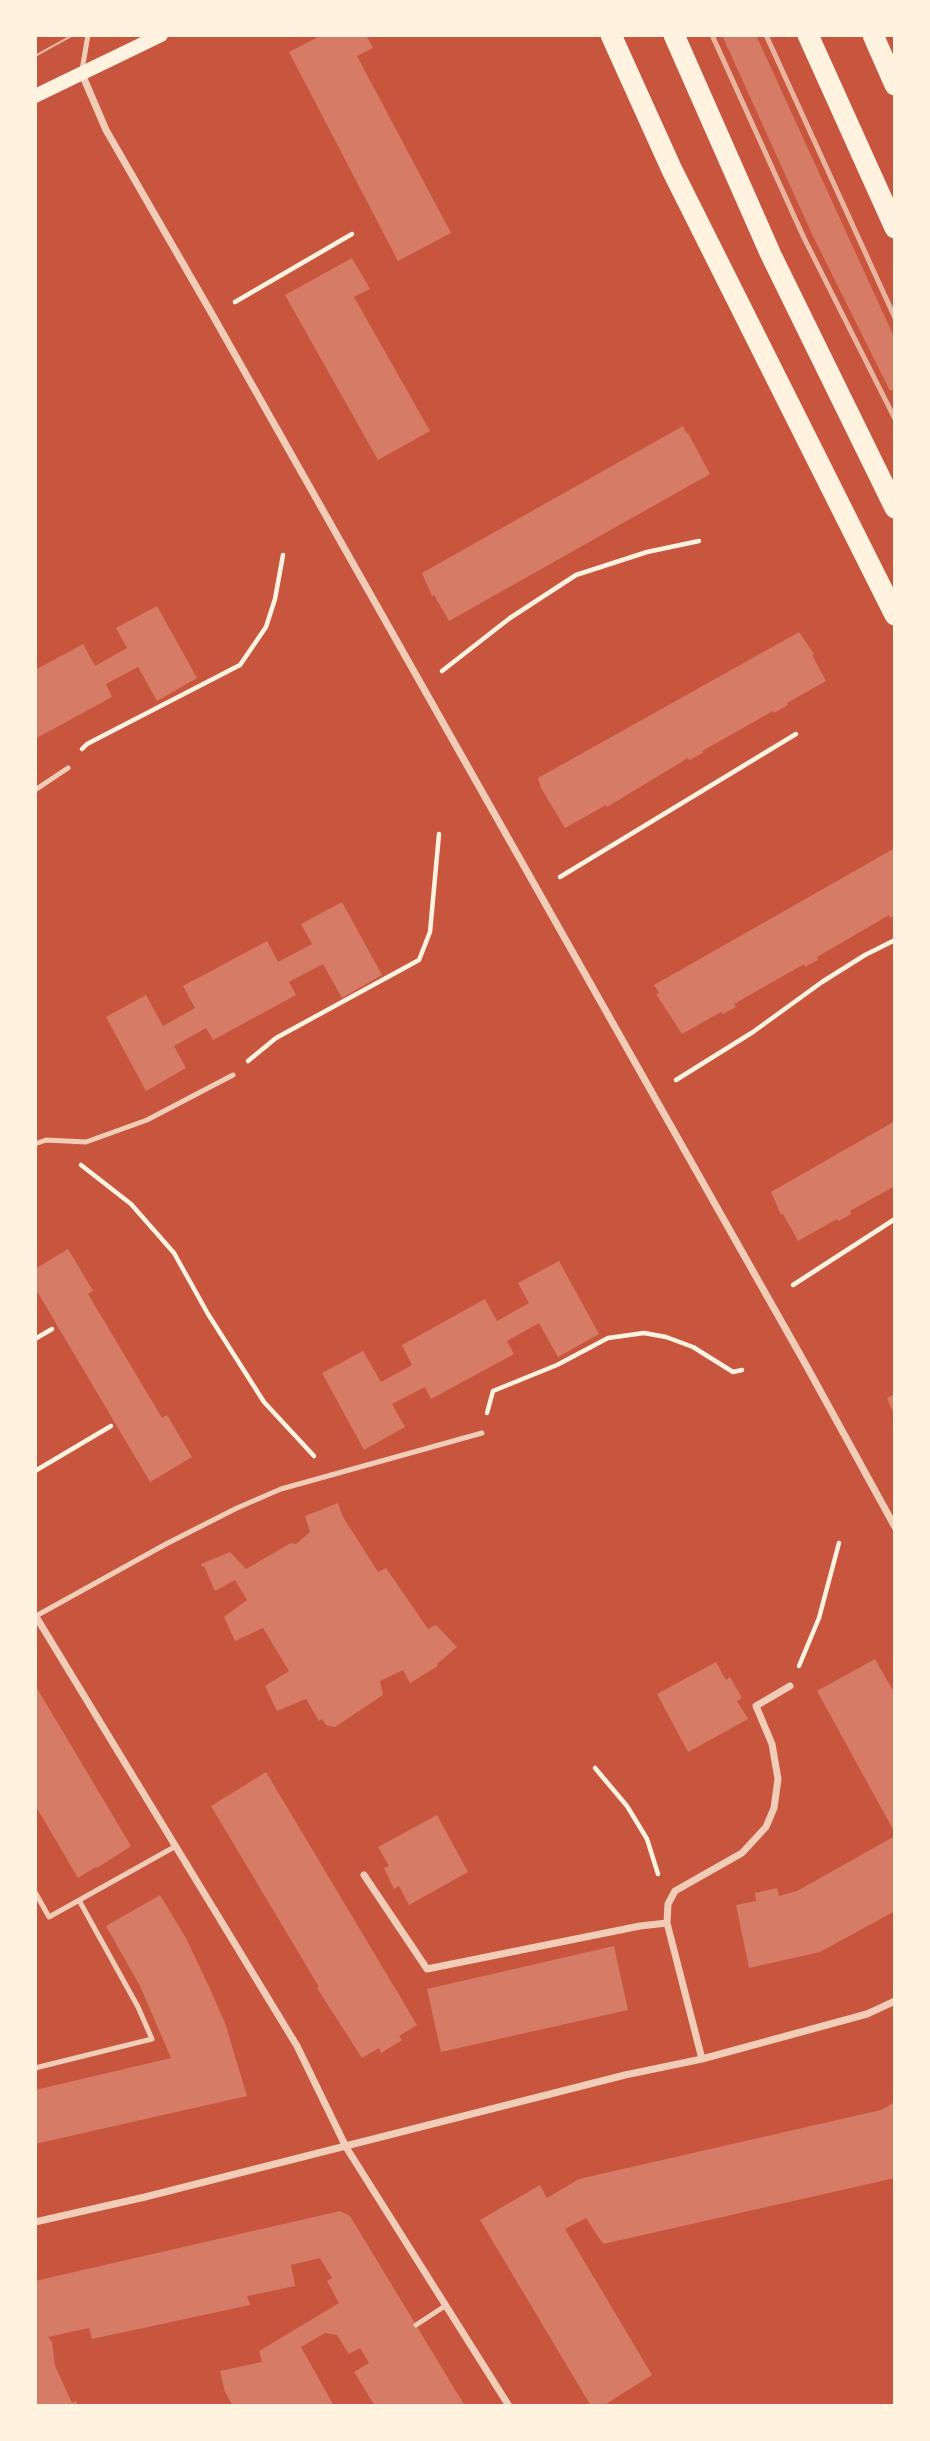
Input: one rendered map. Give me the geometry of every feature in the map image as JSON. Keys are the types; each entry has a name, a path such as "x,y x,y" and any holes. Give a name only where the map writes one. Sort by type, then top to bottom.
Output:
{"highway":[{"path":"611,35 672,170 895,615"},
{"path":"674,35 771,255 895,508"},
{"path":"808,35 895,228"},
{"path":"873,35 895,85"}],"main road":[{"path":"35,96 161,35"}],"street":[{"path":"81,74 106,130 300,469 895,1527"},
{"path":"35,1616 297,2046 346,2147 509,2406"},
{"path":"702,2059 667,1923 668,1904 675,1891 742,1853 766,1827 774,1808 778,1779 772,1744 756,1706 790,1686"},
{"path":"364,1875 427,1969 640,1926 667,1923"},
{"path":"35,2222 346,2147 625,2075 702,2059 867,2014 895,2001"}],"lane":[{"path":"81,74 88,35"},
{"path":"35,790 68,768"},
{"path":"35,1144 46,1140 86,1142 147,1120 233,1075"},
{"path":"35,1616 166,1544 281,1489 482,1433"},
{"path":"35,1892 37,1900 49,1917 176,1846"},
{"path":"35,2068 152,2039 138,2007 80,1902"},
{"path":"416,2325 445,2306"}],"path":[{"path":"234,302 352,234"},
{"path":"442,671 510,618 576,575 647,552 699,541"},
{"path":"68,768 87,744 240,665 266,627 275,599 283,555"},
{"path":"560,877 796,734"},
{"path":"233,1075 276,1038 419,960 430,932 439,834"},
{"path":"676,1080 753,1032 854,962 895,940"},
{"path":"65,1142 73,1159 131,1204 174,1253 208,1314 264,1402 324,1467 328,1475"},
{"path":"793,1285 895,1219"},
{"path":"35,1339 52,1329"},
{"path":"482,1433 493,1391 558,1365 608,1338 645,1333 666,1337 693,1347 733,1372 742,1370"},
{"path":"35,1471 111,1426"},
{"path":"790,1686 818,1623 839,1544"},
{"path":"595,1768 627,1806 647,1839 663,1889 675,1891"}],"building":[{"path":"322,35 366,35 373,48 357,56 451,233 398,261 289,52"},
{"path":"722,35 756,35 895,339 895,389 890,391 812,234"},
{"path":"352,258 370,289 354,297 430,431 378,460 285,295"},
{"path":"683,426 710,474 449,621 434,595 432,596 422,573"},
{"path":"157,606 197,678 157,701 138,667 106,684 112,697 35,739 35,670 83,644 95,666 127,648 116,628"},
{"path":"799,632 814,654 812,655 826,681 774,713 773,711 702,751 703,753 689,760 688,758 607,807 606,805 565,828 541,788 538,778"},
{"path":"895,848 895,915 890,918 889,915 817,957 818,960 805,967 804,964 734,1004 736,1007 723,1014 721,1012 682,1034 656,994 659,993 654,985"},
{"path":"342,902 382,975 342,998 323,964 289,982 296,995 213,1040 206,1028 174,1046 186,1068 146,1091 106,1017 146,995 163,1026 195,1008 183,986 267,941 278,962 312,944 301,924"},
{"path":"895,1121 895,1186 850,1211 851,1214 839,1221 837,1219 798,1241 783,1214 781,1215 771,1192"},
{"path":"68,1249 93,1291 88,1294 162,1418 167,1415 192,1457 150,1482 35,1288 35,1269"},
{"path":"559,1261 599,1334 558,1357 539,1323 507,1341 514,1354 431,1399 425,1387 392,1404 405,1427 364,1450 322,1373 363,1351 381,1382 412,1365 402,1345 485,1299 497,1321 529,1303 518,1283"},
{"path":"895,1394 895,1417 887,1398"},
{"path":"338,1503 343,1517 378,1572 386,1568 428,1629 436,1625 457,1647 437,1664 438,1666 410,1683 403,1670 380,1681 383,1695 335,1727 326,1725 322,1719 319,1721 306,1699 277,1711 265,1686 289,1671 263,1628 235,1641 224,1617 247,1600 235,1580 215,1591 201,1564 230,1552 246,1569 291,1543 296,1544 310,1532 305,1516"},
{"path":"875,1659 895,1694 895,1833 817,1691"},
{"path":"716,1662 726,1680 730,1677 742,1698 737,1701 748,1719 688,1752 657,1694"},
{"path":"35,1685 131,1846 78,1878 35,1805"},
{"path":"266,1772 417,2025 399,2036 402,2040 381,2053 379,2048 362,2058 317,1988 319,1987 211,1806"},
{"path":"437,1815 468,1872 409,1905 399,1886 394,1889 384,1868 389,1866 378,1847"},
{"path":"895,1836 895,1911 820,1952 749,1968 736,1905 756,1901 755,1893 777,1888 779,1896 797,1891"},
{"path":"160,1895 186,1938 225,2023 247,2096 35,2144 35,2090 171,2058 140,1986 106,1926"},
{"path":"614,1946 628,2010 441,2052 427,1989"},
{"path":"895,2102 895,2178 603,2244 586,2218 565,2229 652,2375 603,2406 591,2406 480,2220 540,2185 547,2198 579,2179 881,2110"},
{"path":"340,2211 350,2216 465,2406 375,2406 354,2372 369,2363 360,2348 349,2354 337,2335 325,2333 301,2347 334,2406 233,2406 225,2392 220,2371 262,2362 259,2351 339,2303 327,2281 332,2278 320,2258 291,2265 295,2286 247,2296 250,2305 92,2339 89,2328 48,2337 52,2342 55,2366 72,2403 76,2401 78,2406 35,2406 35,2281"}],"tram line":[{"path":"35,56 73,35"}],"railway":[{"path":"712,35 804,238 895,419"},
{"path":"766,35 895,318"}]}
